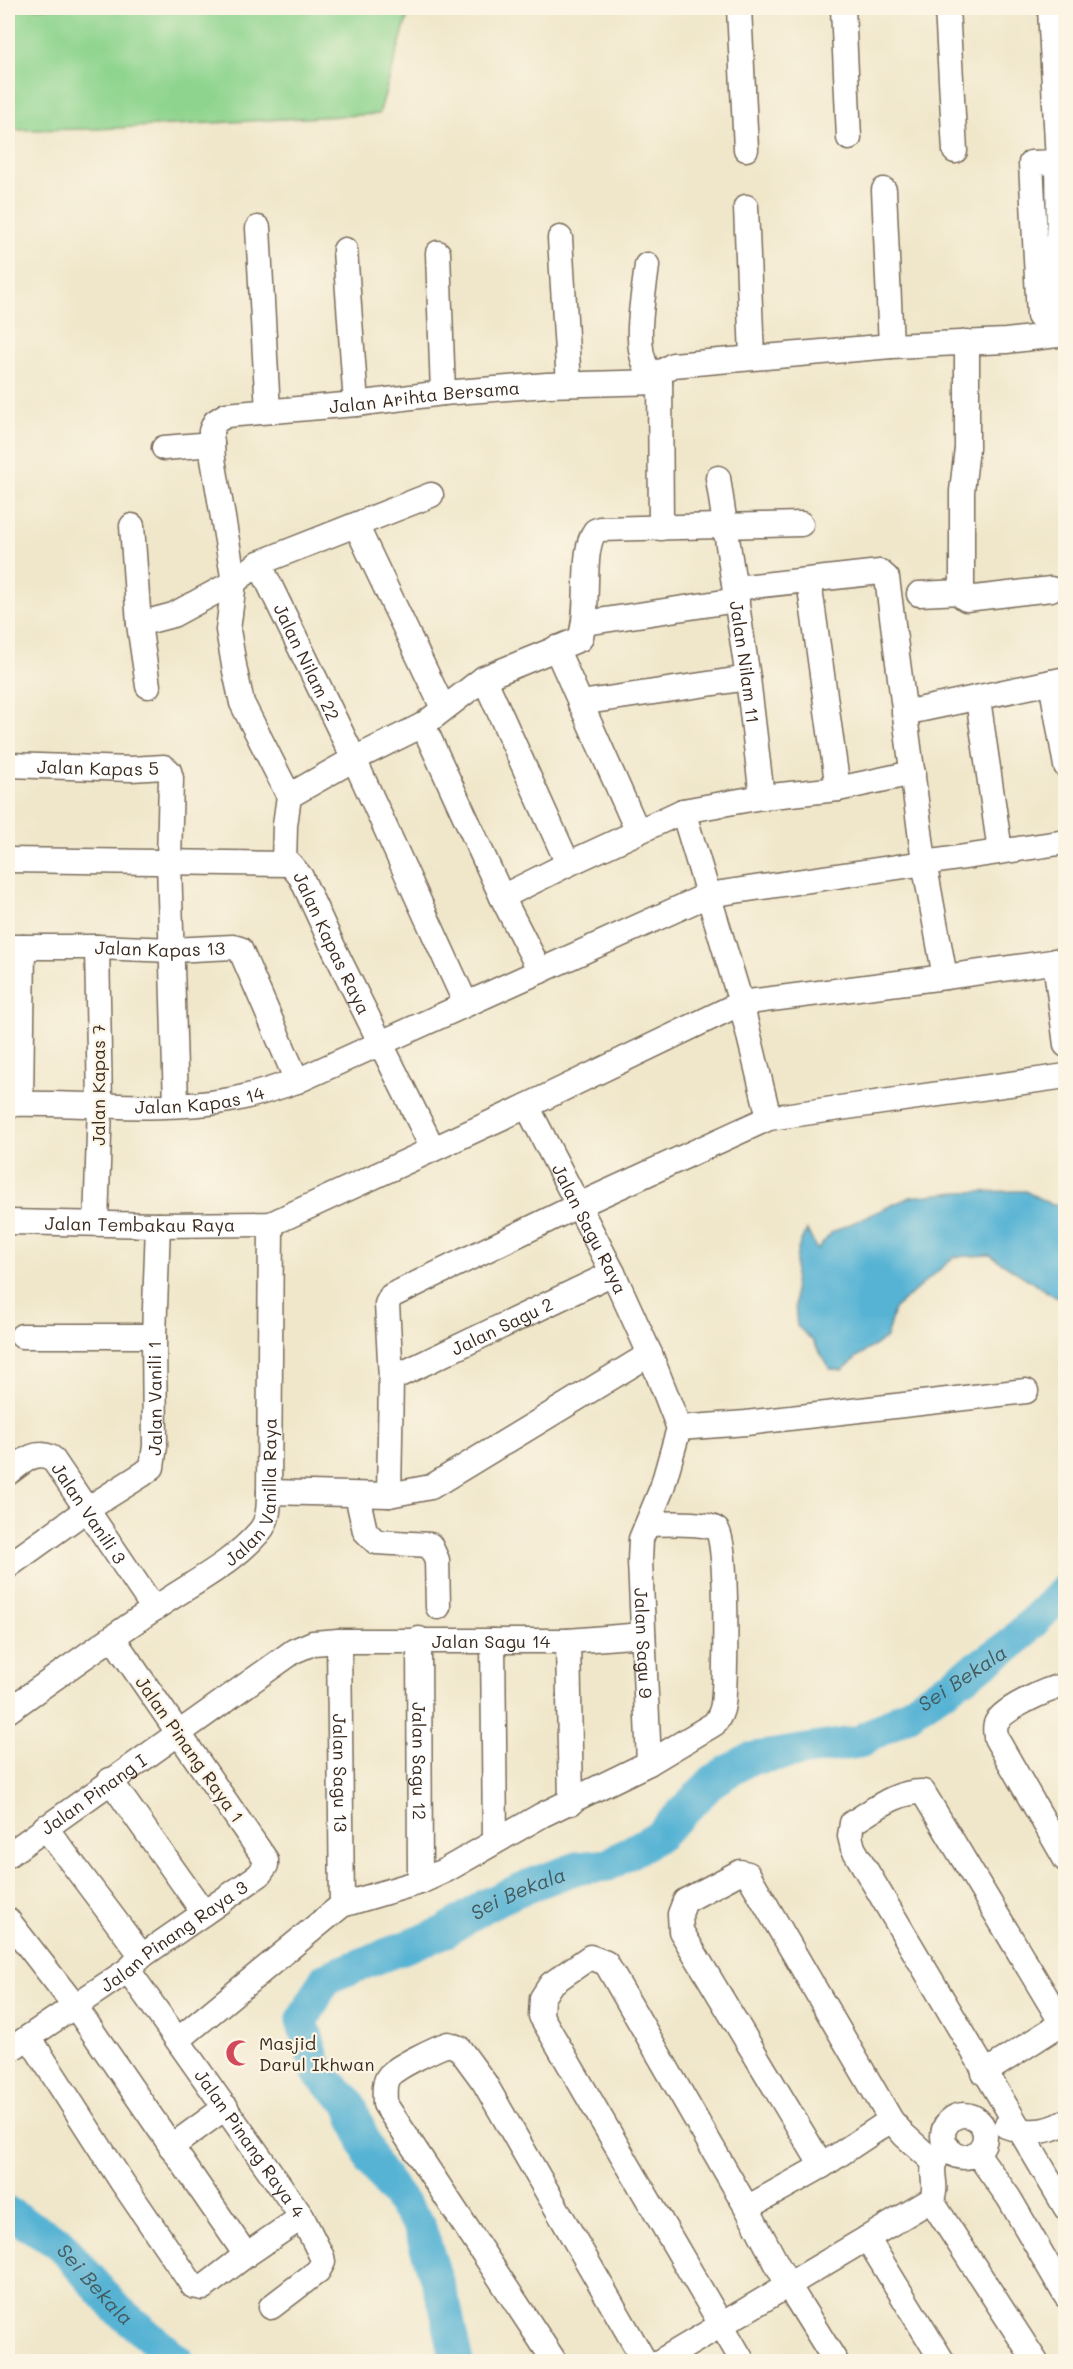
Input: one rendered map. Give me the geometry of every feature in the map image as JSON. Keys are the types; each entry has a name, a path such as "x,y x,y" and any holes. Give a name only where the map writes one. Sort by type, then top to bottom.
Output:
{"street":[{"path":"740,8 746,149"},
{"path":"843,8 849,138"},
{"path":"947,8 955,151"},
{"path":"1050,8 1058,162 1060,315 1039,316 1031,163 1058,162"},
{"path":"884,190 891,346"},
{"path":"746,207 752,357"},
{"path":"258,228 268,411"},
{"path":"560,238 568,384"},
{"path":"345,249 356,404"},
{"path":"438,253 443,393"},
{"path":"647,265 639,347 648,370 660,378"},
{"path":"661,528 660,378 673,365 684,362 1065,334"},
{"path":"967,342 967,448 962,491 961,592 966,599 1051,589"},
{"name":"Jalan Arihta Bersama","path":"212,444 212,425 219,417 226,414 356,404 443,393 660,378"},
{"path":"164,448 212,444 234,582 228,630 242,703 289,796 285,825 284,863"},
{"name":"Jalan Nilam 11","path":"718,478 748,678 762,797"},
{"path":"139,624 173,615 234,582 259,563 431,495"},
{"path":"289,796 354,759 423,725 484,678 580,639 585,623 588,546 595,531 600,529 801,524"},
{"path":"356,525 443,708"},
{"path":"132,526 139,624 148,686"},
{"name":"Jalan Nilam 22","path":"259,563 354,759 466,1004"},
{"path":"585,623 809,581 880,572 884,574 887,578 924,862 945,977"},
{"path":"809,581 838,789"},
{"path":"920,594 961,592"},
{"path":"556,648 638,832"},
{"path":"484,678 568,864"},
{"path":"580,703 748,678"},
{"path":"903,713 978,699 1058,680 1065,766"},
{"path":"978,699 1000,851"},
{"path":"423,725 502,897 540,971"},
{"name":"Jalan Kapas 5","path":"8,765 131,769 164,767 169,771 171,778 170,861"},
{"path":"502,897 683,811 762,797 838,789 913,773"},
{"path":"683,811 741,1003 769,1118"},
{"name":"Jalan Kapas 14","path":"14,1103 176,1105 229,1100 297,1081 708,895 1065,842"},
{"name":"Jalan Kapas Raya","path":"8,860 284,863 297,870 334,951 433,1149"},
{"path":"170,861 176,1105"},
{"path":"14,1103 16,947"},
{"name":"Jalan Kapas 13","path":"16,947 172,950 233,947 240,949 297,1081"},
{"name":"Jalan Kapas 7","path":"96,1223 100,1105 97,947"},
{"path":"271,1224 527,1106 741,1003 1060,960 1065,1045"},
{"path":"389,1495 391,1379 387,1304 391,1296 579,1205 769,1118 1065,1076"},
{"name":"Jalan Sagu Raya","path":"527,1106 613,1273 650,1354 678,1428"},
{"name":"Jalan Tembakau Raya","path":"8,1222 158,1225 271,1224"},
{"name":"Jalan Vanilla Raya","path":"8,1711 154,1609 212,1572 262,1529 268,1513 269,1492 271,1224"},
{"name":"Jalan Vanili 1","path":"8,1566 86,1510 152,1467 155,1446 154,1336 158,1225"},
{"name":"Jalan Sagu 2","path":"391,1379 613,1273"},
{"path":"22,1336 154,1336"},
{"path":"269,1492 389,1495 431,1487 650,1354"},
{"path":"678,1428 746,1423 1026,1391"},
{"name":"Jalan Sagu 9","path":"649,1763 642,1635 641,1539 662,1488 678,1428"},
{"name":"Jalan Vanili 3","path":"8,1473 33,1455 52,1458 154,1609"},
{"path":"357,1495 365,1531 376,1542 430,1545 437,1560 438,1607"},
{"path":"178,2040 342,1905 420,1882 542,1815 649,1763 705,1731 720,1717 725,1667 723,1557 719,1533 714,1527 704,1525 649,1524"},
{"name":"Jalan Sagu 14","path":"178,1732 294,1651 313,1643 419,1639 568,1641 642,1635"},
{"name":"Jalan Pinang Raya 1","path":"113,1638 266,1860"},
{"name":"Jalan Sagu 12","path":"419,1639 420,1882"},
{"name":"Jalan Sagu 13","path":"339,1641 342,1905"},
{"path":"493,1641 495,1841"},
{"path":"568,1641 570,1803"},
{"path":"1065,1688 1062,1686 1048,1689 1002,1715 996,1723 996,1738 1065,1860"},
{"name":"Jalan Pinang I","path":"8,1855 178,1732"},
{"path":"110,1780 204,1913"},
{"path":"984,2073 1064,2026 922,1792 910,1792 896,1796 852,1823 850,1836 853,1848 984,2073 1018,2131 1065,2208"},
{"name":"Jalan Pinang Raya 4","path":"45,1827 135,1963 178,2040 302,2217 323,2262 318,2271 271,2307"},
{"name":"Jalan Pinang Raya 3","path":"8,2051 259,1875 266,1865 266,1860"},
{"path":"659,2361 931,2200 934,2195 932,2179 941,2155 943,2131 951,2118 958,2115 973,2116 983,2126 985,2140 976,2153 963,2157 941,2155 891,2120 747,1874 740,1872 685,1901 680,1914 681,1931 822,2166"},
{"path":"8,1920 75,2006 246,2255"},
{"path":"743,2361 541,2016 542,1998 550,1984 590,1957 606,1963 747,2208 788,2285 836,2361"},
{"path":"29,2037 193,2286 203,2288 302,2217"},
{"path":"555,2361 385,2104 385,2086 389,2075 441,2046 448,2044 459,2048 484,2082 645,2361"},
{"path":"171,2147 226,2107"},
{"path":"747,2208 822,2166 891,2120"},
{"path":"983,2126 1003,2125 1018,2131 1038,2132 1057,2127 1065,2122"},
{"path":"976,2153 1009,2198 1065,2296"},
{"path":"931,2200 1036,2361"},
{"path":"867,2238 943,2361"}],"green space":[{"path":"8,8 410,8 379,114 97,129 8,130"}],"water":[{"path":"1025,1191 1052,1205 1065,1202 1065,1300 1049,1293 990,1255 954,1257 894,1309 886,1338 857,1357 843,1370 830,1369 813,1341 797,1326 794,1290 796,1263 798,1251 807,1230 817,1250 832,1232 910,1197 958,1192"}],"waterway":[{"name":"Sei Bekala","path":"457,2362 445,2306 419,2225 373,2164 349,2102 318,2073 302,2021 326,1978 444,1932 488,1904 528,1886 577,1868 608,1865 660,1835 714,1780 749,1759 859,1742 906,1715 1009,1646 1066,1589"},
{"name":"Sei Bekala","path":"8,2213 58,2242 117,2309 179,2362"}],"place":[{"name":"Masjid Darul Ikhwan","path":"239,2053"}]}
